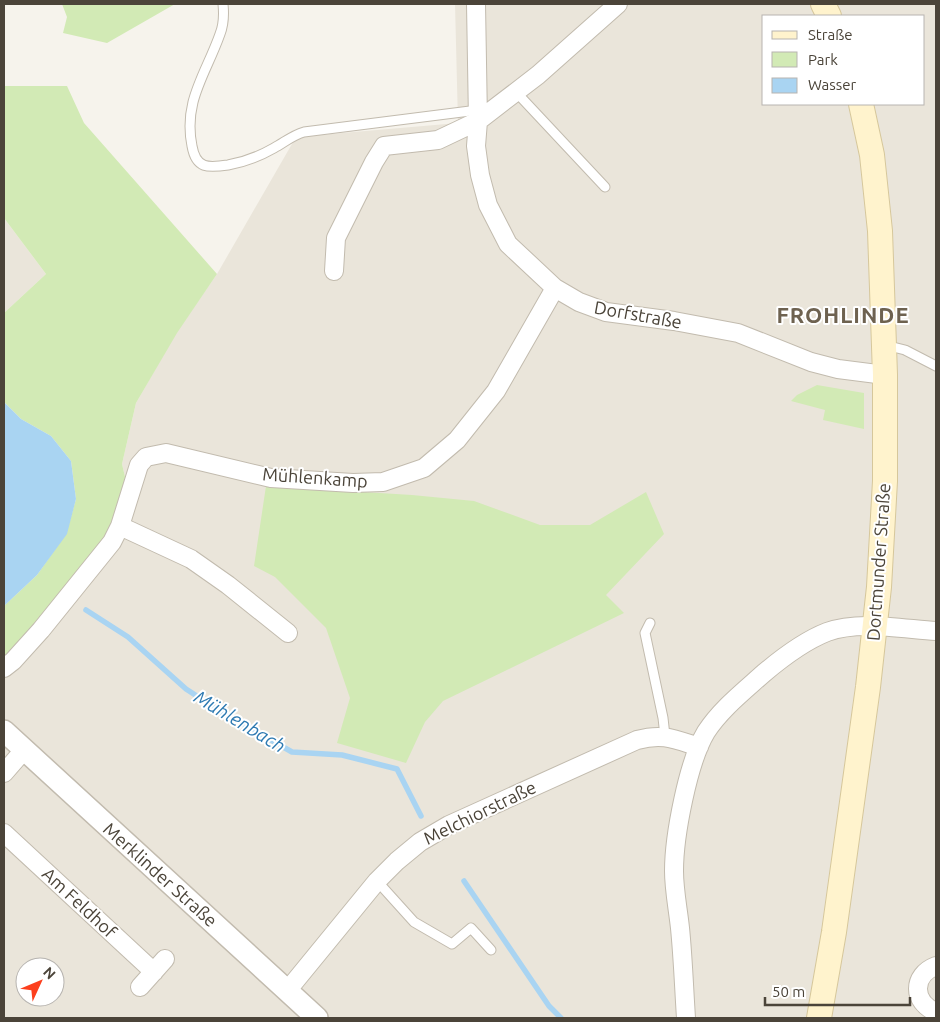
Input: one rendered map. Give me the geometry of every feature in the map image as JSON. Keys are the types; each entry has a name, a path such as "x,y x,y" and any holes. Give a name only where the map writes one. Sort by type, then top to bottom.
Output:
{"main road":[{"name":"Dortmunder Straße","path":"819,1018 834,932 875,627 885,481 885,375 880,231 872,154 862,105"}],"street":[{"name":"Dorfstraße","path":"476,4 478,116 476,146 480,175 488,206 508,244 555,288 579,302 606,312 674,321 738,333 820,364 838,369 885,375"},
{"path":"334,271 336,238 384,146 438,140 478,116 516,92 538,75 618,4"},
{"name":"Mühlenkamp","path":"4,668 42,630 112,542 120,526 139,465 146,457 166,454 271,478 353,483 383,482 424,468 457,440 496,391 555,288"},
{"path":"120,526 191,559 242,595 288,633"},
{"path":"686,1018 674,872 678,832 685,793 699,747 707,731 741,693 800,646 828,632 850,627 936,631"},
{"name":"Merklinder Straße","path":"4,731 317,1018"},
{"name":"Melchiorstraße","path":"287,991 377,882 397,861 420,842 449,825 637,740 651,736 665,736 699,747"},
{"path":"4,773 24,750"},
{"name":"Am Feldhof","path":"4,833 159,965 140,987"},
{"path":"936,966 926,971 919,980 917,991 923,1002 936,1012"}],"lane":[{"path":"223,4 224,17 221,32 200,78 191,106 190,138 194,157 201,165 209,167 245,162 272,149 294,135 304,132 478,116"},
{"path":"516,92 605,187"},
{"path":"884,345 905,350 936,366"},
{"path":"650,623 645,633 665,736"},
{"path":"377,882 414,922 452,944 471,928 491,950"}],"shaded area":[{"path":"455,4 936,4 936,1018 4,1018 4,668 130,498 122,464 136,403 176,333 217,274 296,137 458,123"},
{"path":"4,218 46,274 4,313"}],"green space":[{"path":"62,4 175,4 107,43 63,33 67,17"},
{"path":"4,86 67,86 84,123 217,274 177,333 136,403 122,464 130,498 120,526 4,668 4,606 37,575 66,534 76,499 71,461 51,436 21,419 4,402 4,313 46,274 4,218"},
{"path":"817,385 864,393 864,429 823,420 825,410 791,401 797,395"},
{"path":"266,486 412,495 474,501 540,525 590,525 646,492 664,534 606,595 624,613 443,701 425,722 406,763 337,743 350,698 326,628 275,577 254,566"}],"water":[{"path":"4,402 21,419 51,436 71,461 76,499 67,534 37,575 4,606"}],"waterway":[{"name":"Mühlenbach","path":"86,610 128,637 186,689 220,711 292,752 342,755 397,769 421,816"},
{"name":"Mühlenbach","path":"464,881 549,1006 561,1018"}],"district":[{"name":"FROHLINDE","path":"843,315"}]}
